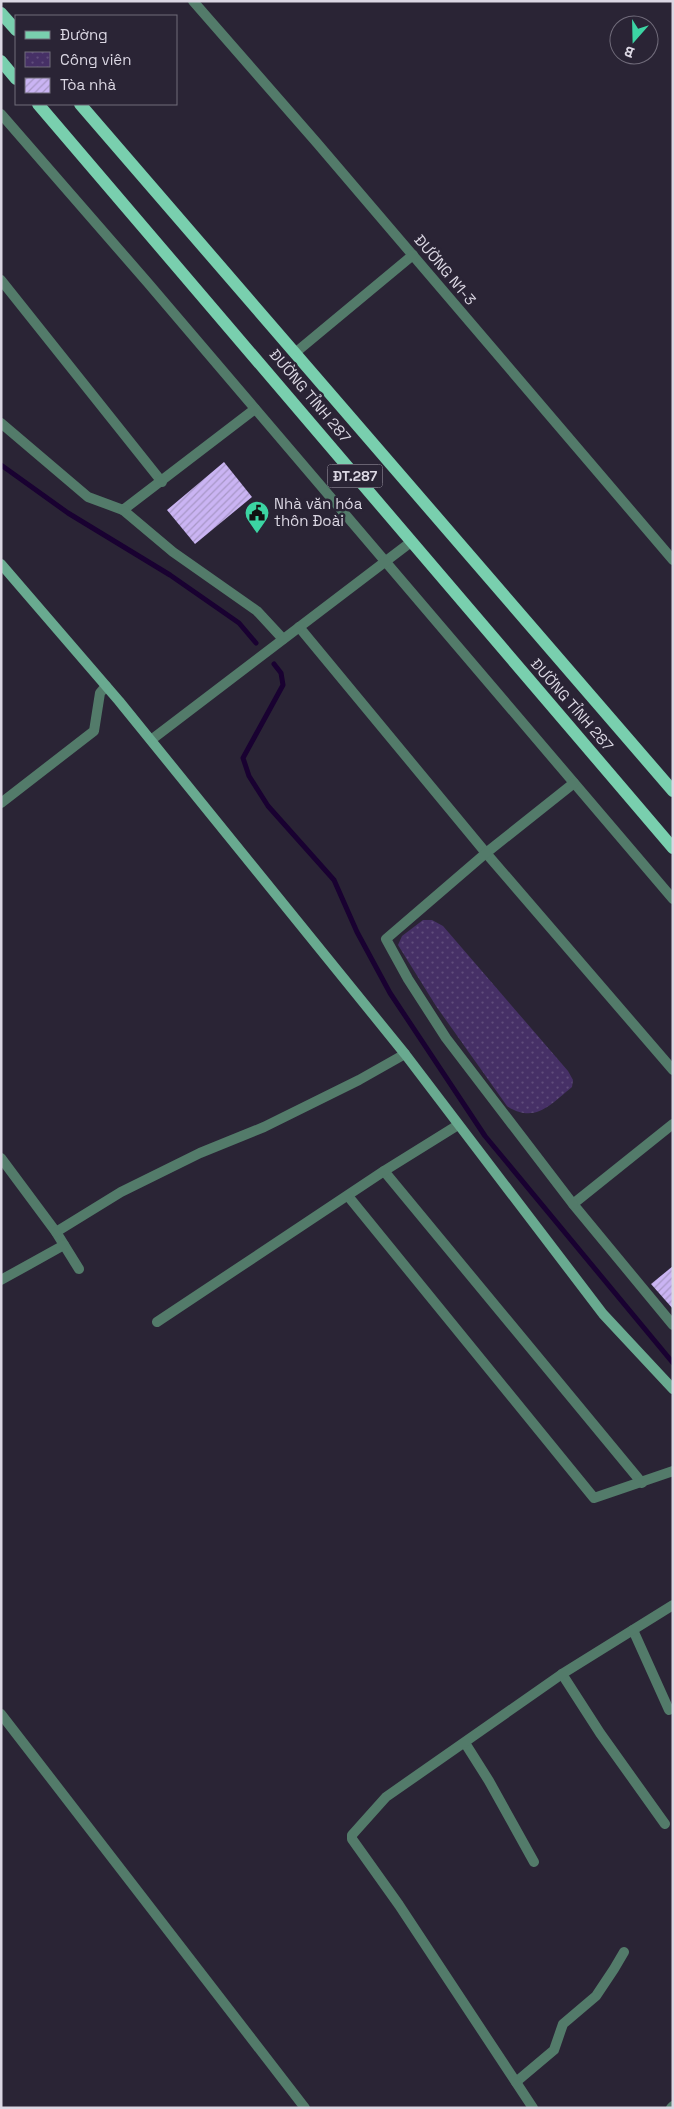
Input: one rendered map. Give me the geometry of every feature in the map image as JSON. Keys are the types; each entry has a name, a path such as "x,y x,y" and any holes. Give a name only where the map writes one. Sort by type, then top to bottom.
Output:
{"main road":[{"path":"1,13 15,29"},
{"path":"1,61 15,78"},
{"name":"ĐƯỜNG TỈNH 287","path":"39,105 673,848"},
{"name":"ĐƯỜNG TỈNH 287","path":"81,105 673,792"}],"street":[{"name":"ĐƯỜNG N1-3","path":"193,1 673,560"},
{"path":"1,114 673,899"},
{"path":"295,353 413,255"},
{"path":"1,280 162,482"},
{"path":"123,510 255,409"},
{"path":"1,423 88,497 123,510 173,552 258,611 283,639"},
{"path":"151,740 410,542"},
{"path":"1,564 151,740 404,1054 604,1314 673,1389"},
{"path":"299,627 486,853 673,1070"},
{"path":"1,803 94,731 100,693 106,686"},
{"path":"574,783 486,853 386,938 408,979 446,1038 573,1204 673,1325"},
{"path":"56,1232 122,1192 200,1153 264,1126 359,1080 404,1054"},
{"path":"158,1322 384,1171 458,1124"},
{"path":"573,1204 673,1124"},
{"path":"1,1158 56,1232 79,1269"},
{"path":"384,1171 642,1483"},
{"path":"348,1196 594,1498 673,1471"},
{"path":"1,1280 64,1244"},
{"path":"533,2108 399,1904 352,1839 352,1835 386,1798 562,1674 673,1605"},
{"path":"633,1630 669,1710"},
{"path":"562,1674 600,1733 665,1824"},
{"path":"1,1714 305,2108"},
{"path":"465,1742 534,1862"},
{"path":"516,2082 554,2050 563,2024 596,1996 624,1952"}],"green space":[{"path":"423,920 432,920 443,926 568,1071 573,1080 572,1087 549,1106 534,1113 526,1113 507,1106 436,1006 398,945 402,936"}],"building":[{"path":"224,462 252,497 195,544 167,510"},
{"path":"673,1266 673,1309 651,1284"}],"waterway":[{"path":"1,465 68,513 170,575 239,623 256,643"},
{"path":"274,664 281,673 283,685 243,758 249,776 268,806 334,880 357,932 390,993 485,1136 673,1363"}],"place":[{"name":"Nhà văn hóa thôn Đoài","path":"257,534"}]}
